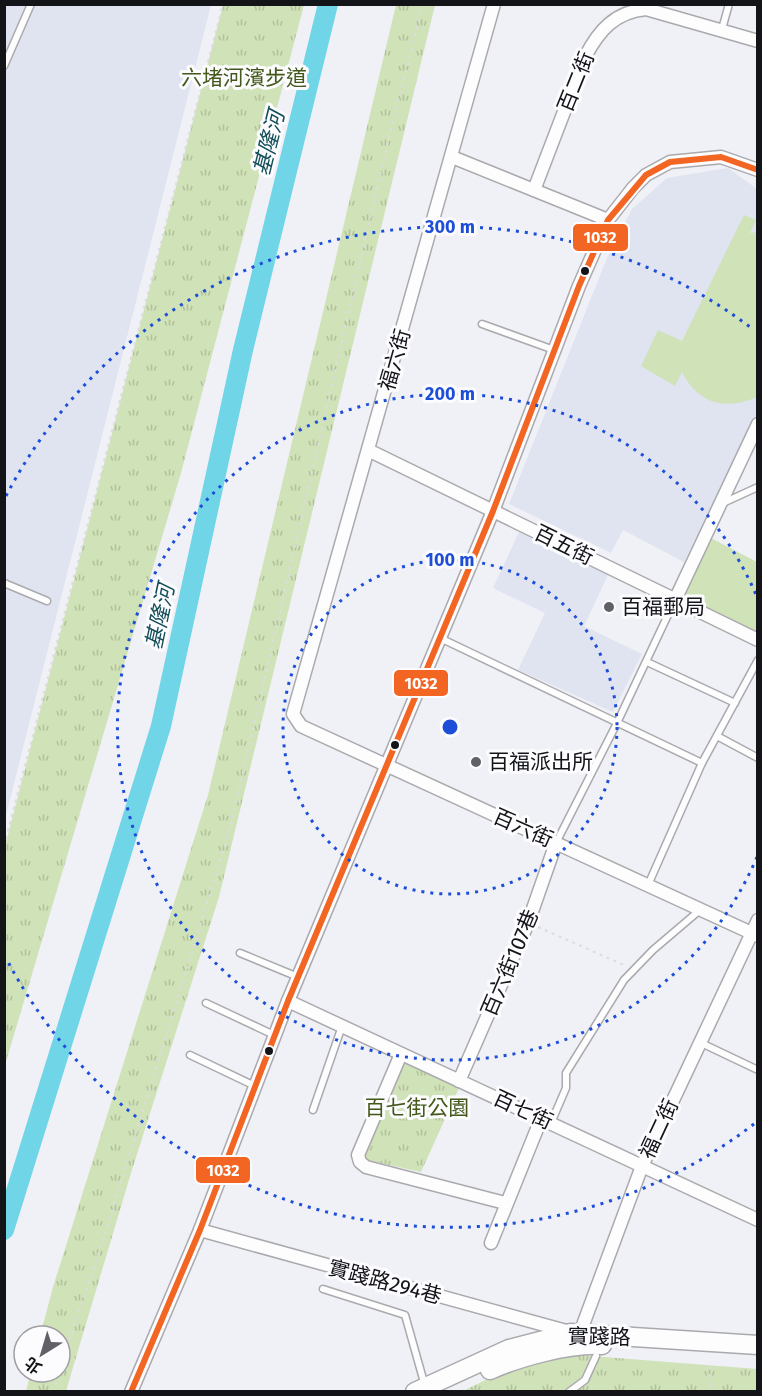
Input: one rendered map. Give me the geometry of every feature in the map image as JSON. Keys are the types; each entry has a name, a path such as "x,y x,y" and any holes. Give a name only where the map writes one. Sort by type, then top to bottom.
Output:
{"street":[{"name":"福六街","path":"293,714 370,451 494,4"},
{"name":"百二街","path":"534,190 585,57 594,40 608,24 629,11 646,9 758,41"},
{"path":"452,157 608,220"},
{"path":"131,1392 200,1230 274,1035 493,511 608,220 633,188 658,167 684,160 721,157 758,170"},
{"path":"675,600 717,505 758,424"},
{"name":"百五街","path":"370,451 758,640"},
{"name":"百六街","path":"293,714 301,726 754,934"},
{"name":"百六街107巷","path":"459,1081 528,923 556,843"},
{"name":"福二街","path":"583,1341 642,1166 699,1042 754,934 758,920"},
{"name":"百七街","path":"288,1001 758,1220"},
{"path":"401,1054 358,1155 360,1162 366,1167 505,1203"},
{"path":"491,1243 505,1203 546,1121"},
{"name":"實踐路294巷","path":"200,1230 583,1341"},
{"name":"實踐路","path":"423,1390 509,1349 583,1341 758,1345"},
{"name":"實踐路","path":"444,1392 504,1363 583,1341 758,1355"}],"lane":[{"path":"4,66 31,4"},
{"path":"722,29 729,4"},
{"path":"482,324 555,350"},
{"path":"717,505 758,487"},
{"path":"4,583 47,601"},
{"path":"556,843 647,662 675,600"},
{"path":"440,638 702,763"},
{"path":"648,886 702,763 758,660"},
{"path":"647,662 735,703"},
{"path":"717,736 758,758"},
{"path":"546,1121 566,1088 566,1073 624,980 700,910"},
{"path":"240,953 298,977"},
{"path":"206,1004 274,1035"},
{"path":"313,1110 342,1026"},
{"path":"699,1042 758,1070"},
{"path":"190,1055 255,1086"},
{"path":"323,1289 405,1315 423,1390"},
{"path":"569,1392 585,1380 583,1341"}],"path":[{"path":"4,846 223,4"},
{"path":"72,1334 231,825 388,141 423,4"},
{"path":"528,923 634,969"},
{"path":"709,1392 710,1362"},
{"path":"709,1385 718,1392"}],"shaded area":[{"path":"5,5 211,5 5,819"},
{"path":"728,168 757,189 757,416 684,562 623,530 611,553 509,504 607,258 632,209 667,178"},
{"path":"519,532 608,575 584,626 642,654 613,712 518,670 545,613 493,588"}],"green space":[{"name":"六堵河濱步道","path":"223,5 304,5 181,473 5,1065 5,846"},
{"path":"396,5 435,5 219,897 131,1173 72,1371 72,1324 43,1324 208,795"},
{"path":"744,215 756,220 750,233 757,232 757,397 734,404 724,404 705,398 696,391 682,372 675,386 641,366 658,330 682,341"},
{"path":"707,536 757,562 757,640 675,600"},
{"name":"百七街公園","path":"403,1062 459,1088 421,1172 362,1159"},
{"path":"579,1355 757,1369 757,1391 461,1392 504,1371"},
{"path":"28,1384 68,1384 66,1391 26,1391"}],"waterway":[{"name":"基隆河","path":"4,1230 161,726 243,350 328,4"}],"transit line":[{"name":"1032","path":"131,1392 200,1230 288,1001 493,511 579,286 608,220 646,175 670,162 721,157 758,170"}],"place":[{"name":"百福郵局","path":"609,607"},
{"name":"百福派出所","path":"476,762"}]}
